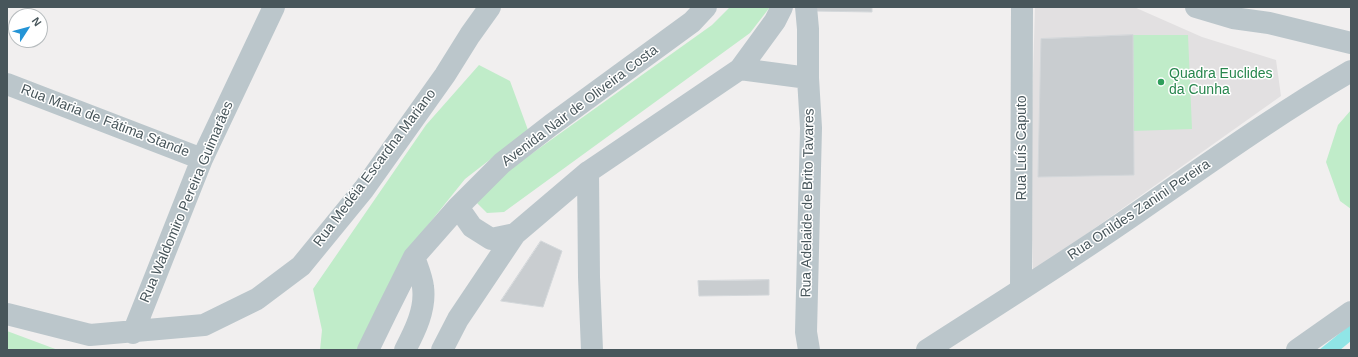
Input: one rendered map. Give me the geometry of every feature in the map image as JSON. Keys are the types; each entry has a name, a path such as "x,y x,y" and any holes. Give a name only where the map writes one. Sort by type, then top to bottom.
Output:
{"street":[{"name":"Rua Waldomiro Pereira Guimarães","path":"133,333 202,159 274,7"},
{"name":"Rua Medéia Escardna Mariano","path":"7,314 90,336 204,326 258,299 301,266 364,189 445,75 470,35 490,7"},
{"name":"Avenida Nair de Oliveira Costa","path":"368,350 414,257 458,207 502,163 550,125 692,22 706,7"},
{"path":"442,350 458,319 515,234 588,172 740,69 775,21 782,7"},
{"name":"Rua Adelaide de Brito Tavares","path":"806,7 811,128 806,332 809,350"},
{"name":"Rua Luís Caputo","path":"1021,289 1022,7"},
{"path":"1196,7 1234,18 1269,23 1351,43"},
{"path":"740,69 808,78"},
{"name":"Rua Onildes Zanini Pereira","path":"927,350 1121,224 1220,154 1351,71"},
{"name":"Rua Maria de Fátima Stande","path":"7,84 202,159"},
{"path":"588,172 589,277 592,350"},
{"path":"458,207 472,227 491,239 515,234"},
{"path":"405,350 416,328 423,306 423,287 414,257"},
{"path":"1297,350 1351,312"}],"shaded area":[{"path":"1035,7 1134,7 1202,37 1276,60 1281,96 1033,272 1030,177"}],"green space":[{"path":"730,7 770,7 750,33 504,212 487,213 477,203 492,182 712,25"},
{"name":"Quadra Euclides da Cunha","path":"1133,35 1188,35 1192,129 1132,131"},
{"path":"479,65 510,81 528,130 465,179 420,235 359,350 320,350 322,330 313,289 426,125"},
{"path":"1351,110 1351,209 1340,201 1326,162 1338,125"},
{"path":"7,331 58,350 7,350"}],"water":[{"path":"1351,324 1351,341 1340,350 1319,350"}],"building":[{"path":"813,7 872,7 872,12 813,11"},
{"path":"1133,35 1134,175 1038,177 1041,39"},
{"path":"541,241 562,251 543,307 501,301"},
{"path":"769,280 769,295 699,296 698,281"}],"place":[{"name":"Quadra Euclides da Cunha","path":"1161,82"}]}
